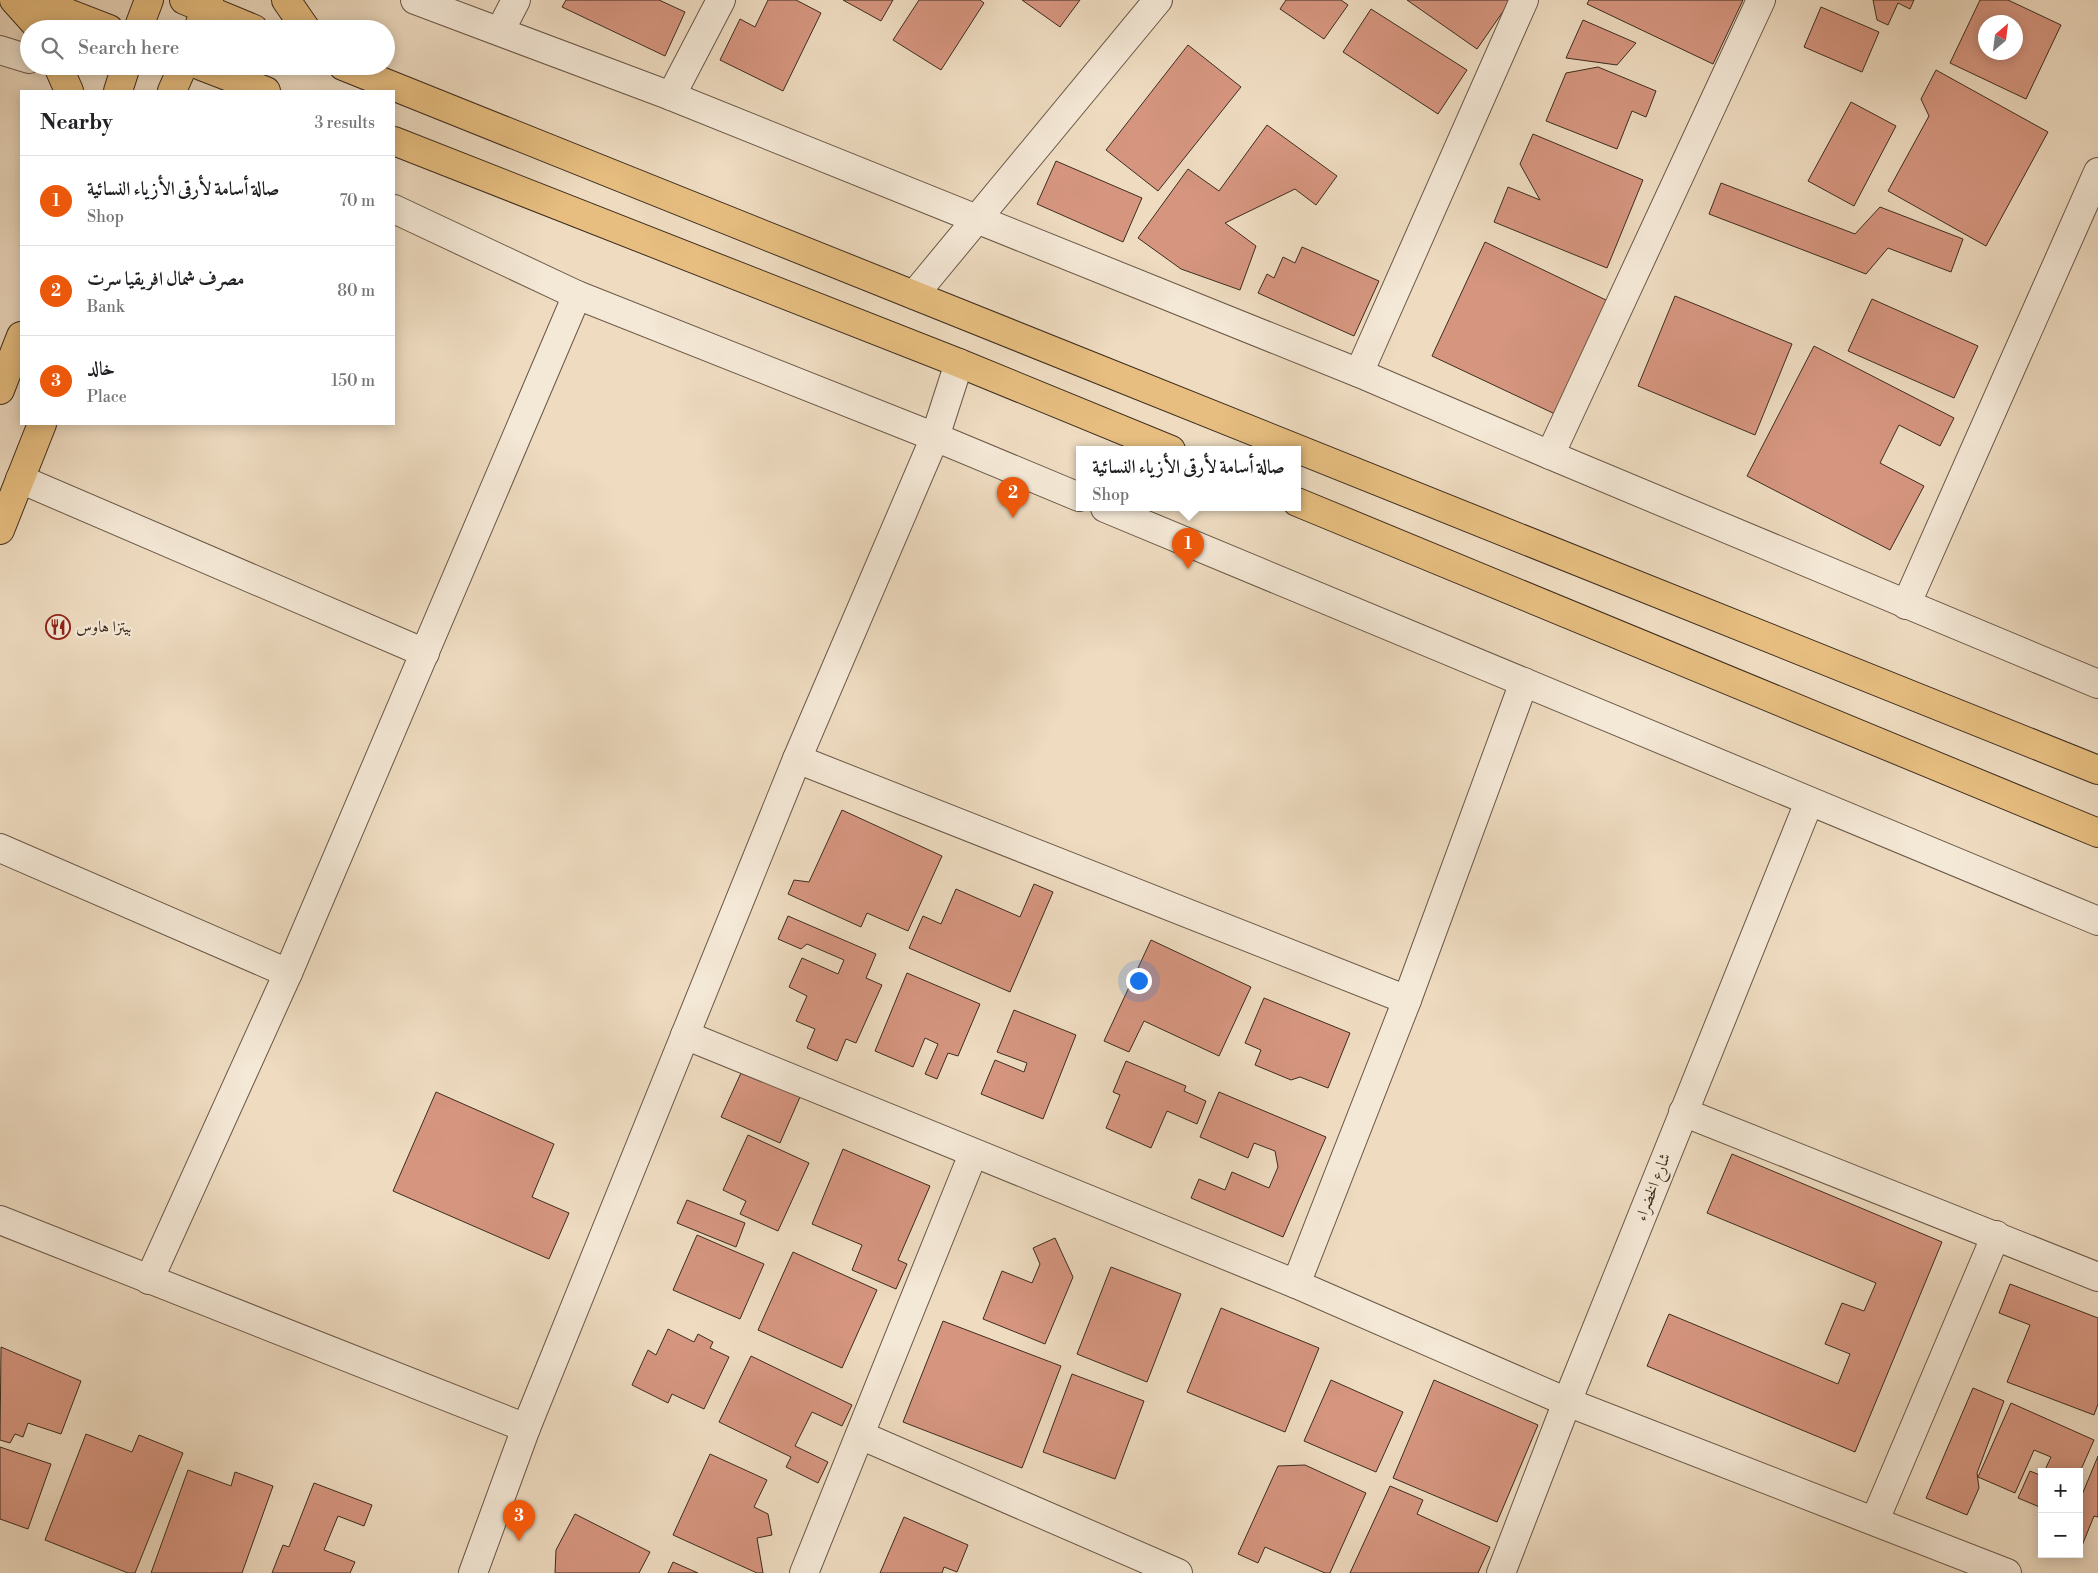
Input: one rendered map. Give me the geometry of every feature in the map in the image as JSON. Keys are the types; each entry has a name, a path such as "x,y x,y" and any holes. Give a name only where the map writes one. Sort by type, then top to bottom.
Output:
{"main road":[{"path":"14,0 32,20"},
{"path":"34,0 86,20"},
{"path":"141,20 149,0"},
{"path":"286,0 300,20"},
{"path":"199,9 229,20"},
{"path":"118,90 123,75"},
{"path":"172,90 179,75"},
{"path":"224,75 263,90"},
{"path":"365,75 1290,446"},
{"path":"395,141 959,363 1161,446"},
{"path":"0,390 20,339"},
{"path":"0,530 42,425"},
{"path":"1301,450 2098,770"},
{"path":"1301,504 2098,833"}],"street":[{"path":"415,0 671,96 1359,373 1550,456 2098,684"},
{"path":"500,31 516,0"},
{"path":"671,96 721,0"},
{"path":"914,295 1158,0"},
{"path":"1359,373 1524,0"},
{"path":"1550,456 1761,0"},
{"path":"0,50 20,57"},
{"path":"1906,605 2098,172"},
{"path":"395,209 577,295 935,437 1076,496"},
{"path":"149,1280 288,973 577,295"},
{"path":"473,1573 526,1428 797,759 935,437 959,363"},
{"path":"20,479 425,653"},
{"path":"1112,511 2098,921"},
{"path":"1296,1284 1407,1000 1524,682"},
{"path":"797,759 1407,1000"},
{"name":"شارع الخضراء","path":"1501,1573 1567,1402 1809,802"},
{"path":"0,848 288,973"},
{"path":"685,1035 973,1154 1296,1284 1567,1402 1875,1520 2007,1573"},
{"path":"1683,1112 2098,1277"},
{"path":"804,1573 973,1154"},
{"path":"0,1220 526,1428"},
{"path":"1875,1520 1996,1236"},
{"path":"860,1435 1178,1573"}],"building":[{"path":"566,0 659,0 685,12 665,56 562,7"},
{"path":"768,0 796,0 821,13 783,91 720,60 740,19 755,27"},
{"path":"843,0 893,0 881,21"},
{"path":"919,0 980,0 984,3 941,70 893,40"},
{"path":"1022,0 1080,0 1060,27"},
{"path":"1286,0 1341,0 1348,5 1324,39 1280,9"},
{"path":"1407,0 1511,0 1477,49"},
{"path":"1589,0 1743,0 1713,64 1587,4"},
{"path":"1873,0 1914,0 1910,9 1898,3 1888,25 1877,20"},
{"path":"1980,0 2008,0 2061,25 2026,99 1950,63"},
{"path":"1821,7 1879,32 1862,72 1804,47"},
{"path":"1371,9 1467,70 1438,114 1343,52"},
{"path":"1583,20 1636,43 1617,65 1566,58"},
{"path":"1188,45 1241,87 1158,191 1106,150"},
{"path":"1598,67 1656,91 1646,117 1632,111 1617,149 1546,121 1566,73"},
{"path":"1936,70 2048,132 1986,246 1888,191 1929,116 1921,99"},
{"path":"1851,102 1896,126 1854,206 1808,181"},
{"path":"1267,125 1337,176 1316,205 1295,189 1225,223 1256,246 1240,290 1181,269 1138,238 1188,169 1219,191"},
{"path":"1533,134 1643,180 1607,268 1494,222 1508,187 1540,200 1520,164"},
{"path":"1056,161 1142,198 1123,242 1037,204"},
{"path":"1721,183 1855,234 1880,207 1963,239 1951,272 1888,248 1866,274 1709,214"},
{"path":"1485,242 1608,301 1555,414 1432,356"},
{"path":"1302,247 1379,281 1354,336 1258,293 1267,274 1274,278 1283,257 1295,263"},
{"path":"1675,296 1792,344 1755,435 1638,386"},
{"path":"1872,299 1978,346 1954,398 1848,351"},
{"path":"1814,346 1954,418 1940,446 1899,425 1880,463 1924,486 1890,550 1747,476"},
{"path":"842,810 942,856 908,931 867,913 861,927 788,894 794,880 809,882"},
{"path":"1034,884 1053,892 1010,992 909,948 923,916 941,924 956,889 1020,917"},
{"path":"788,916 876,954 866,978 882,985 856,1043 846,1039 837,1061 807,1048 815,1029 796,1021 807,996 789,987 802,958 838,974 844,960 807,944 801,949 778,939"},
{"path":"1151,940 1251,987 1219,1056 1144,1021 1129,1052 1104,1041"},
{"path":"907,973 980,1004 958,1056 948,1053 937,1079 925,1074 938,1044 925,1038 913,1067 875,1051"},
{"path":"1264,998 1350,1033 1328,1088 1300,1077 1291,1080 1255,1065 1261,1050 1245,1043"},
{"path":"1014,1010 1076,1035 1043,1119 981,1094 995,1060 1024,1072 1027,1063 997,1052"},
{"path":"1126,1061 1186,1086 1184,1091 1206,1101 1197,1124 1167,1111 1151,1148 1106,1128 1120,1095 1113,1092"},
{"path":"764,1072 774,1085 800,1097 780,1143 721,1117 741,1073 760,1081"},
{"path":"436,1092 554,1144 532,1197 569,1213 549,1259 393,1191"},
{"path":"1219,1092 1326,1137 1283,1237 1191,1198 1199,1179 1225,1190 1232,1172 1269,1188 1278,1167 1275,1151 1254,1143 1248,1158 1200,1137"},
{"path":"748,1135 809,1163 778,1231 740,1214 746,1201 723,1190"},
{"path":"843,1149 930,1186 898,1260 907,1264 896,1289 852,1270 862,1245 812,1224"},
{"path":"1732,1154 1942,1242 1855,1452 1647,1366 1669,1314 1838,1384 1850,1354 1825,1344 1842,1303 1864,1311 1876,1283 1707,1213"},
{"path":"687,1200 745,1223 736,1247 677,1223"},
{"path":"697,1235 764,1264 740,1319 673,1290"},
{"path":"1055,1238 1073,1277 1045,1344 983,1319 1002,1271 1032,1283 1040,1264 1033,1248"},
{"path":"793,1252 877,1290 842,1368 758,1330"},
{"path":"1111,1267 1181,1294 1147,1382 1077,1354"},
{"path":"2010,1284 2098,1318 2098,1404 2094,1415 2007,1382 2030,1325 1999,1313"},
{"path":"1221,1308 1319,1348 1285,1432 1187,1392"},
{"path":"943,1321 1061,1366 1022,1468 903,1422"},
{"path":"668,1329 694,1342 698,1334 713,1342 710,1348 729,1357 704,1409 672,1394 668,1403 632,1385 648,1350 656,1355"},
{"path":"1,1347 81,1381 61,1434 28,1423 23,1437 15,1434 10,1443 0,1440"},
{"path":"751,1356 852,1405 842,1426 812,1412 795,1446 828,1462 818,1483 786,1467 791,1457 719,1422"},
{"path":"1072,1374 1144,1401 1115,1479 1043,1452"},
{"path":"1331,1380 1403,1412 1376,1472 1304,1441"},
{"path":"1434,1380 1538,1425 1497,1522 1393,1478"},
{"path":"1973,1388 2004,1401 1977,1473 1979,1488 1967,1515 1926,1498"},
{"path":"2011,1403 2094,1440 2082,1468 2046,1468 2051,1457 2034,1450 2015,1493 1978,1477"},
{"path":"86,1434 132,1452 139,1435 183,1453 135,1573 128,1573 45,1540"},
{"path":"0,1447 51,1464 28,1529 0,1519"},
{"path":"710,1454 767,1480 754,1507 768,1514 772,1535 757,1538 763,1573 757,1573 673,1535"},
{"path":"2098,1456 2098,1517 2094,1516 2083,1543 2083,1513 2083,1492"},
{"path":"1305,1465 1366,1493 1330,1573 1325,1573 1265,1547 1258,1563 1238,1554 1278,1466"},
{"path":"188,1470 231,1486 235,1472 273,1486 242,1573 151,1573"},
{"path":"2030,1471 2038,1474 2038,1506 2018,1498"},
{"path":"314,1483 372,1505 364,1526 338,1516 324,1550 355,1562 350,1573 272,1573 283,1545 289,1547"},
{"path":"1390,1486 1423,1500 1417,1514 1490,1547 1478,1573 1350,1573"},
{"path":"575,1514 650,1552 639,1573 555,1573 556,1550"},
{"path":"904,1517 968,1545 957,1572 944,1567 942,1573 880,1573"},
{"path":"673,1562 698,1573 668,1573"}],"place":[{"name":"مصرف شمال افريقيا سرت","path":"1013,518"},
{"name":"صالة أسامة لأرقى الأزياء النسائية","path":"1188,569"},
{"name":"بيتزا هاوس","path":"58,627"},
{"name":"خالد","path":"519,1541"}]}
